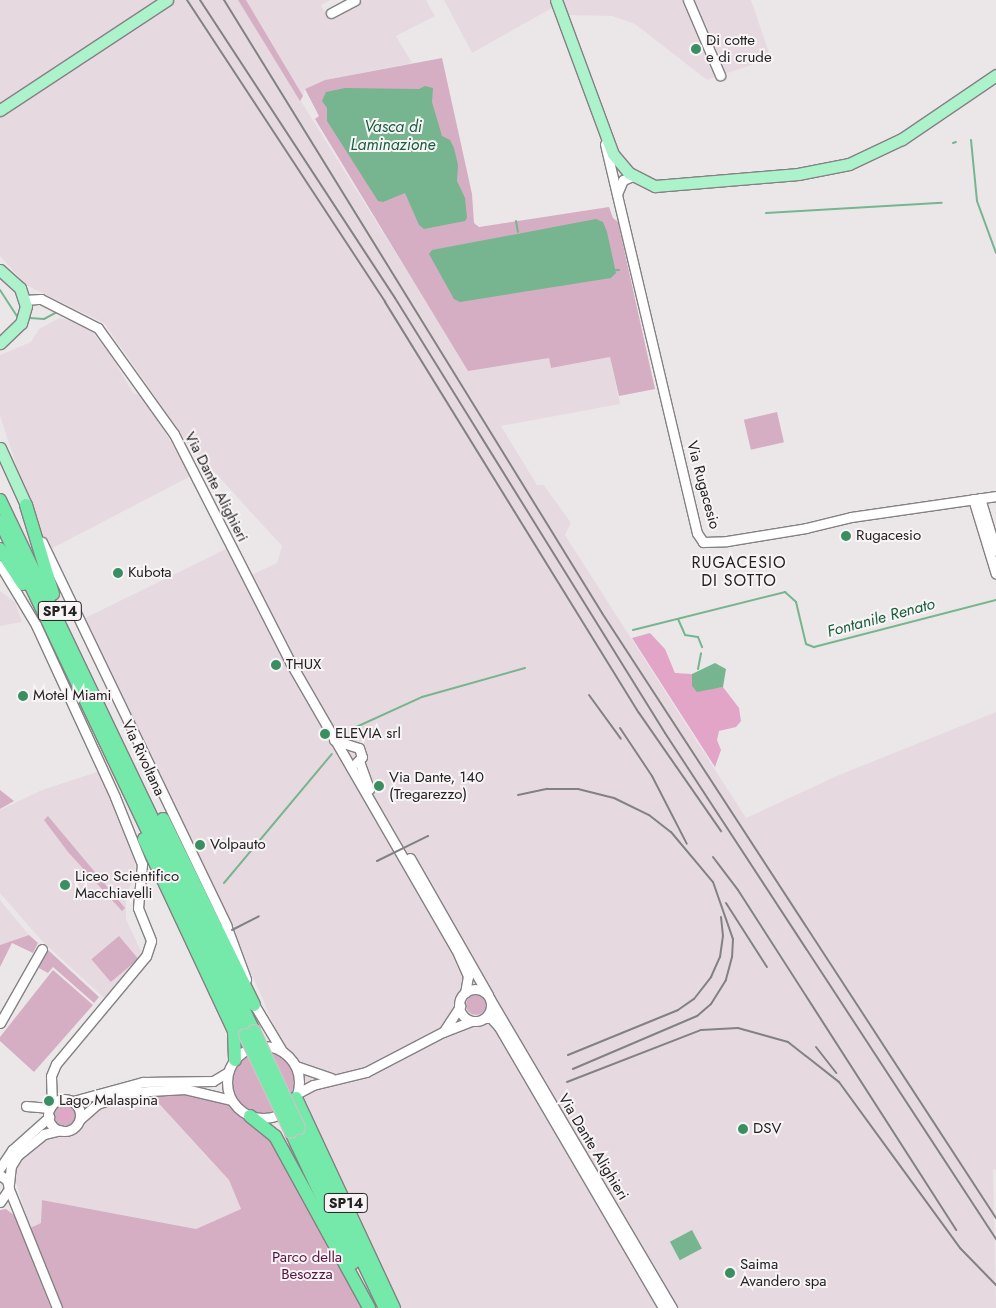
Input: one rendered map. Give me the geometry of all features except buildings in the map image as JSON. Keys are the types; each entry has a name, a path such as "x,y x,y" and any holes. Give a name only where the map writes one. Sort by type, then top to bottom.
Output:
{"highway":[{"name":"Via Rivoltana","path":"0,500 117,741 249,1033"},
{"name":"SP14","path":"26,505 54,597 103,714"},
{"name":"Via Rivoltana","path":"0,521 249,1033"},
{"name":"SP14","path":"0,549 71,668"},
{"name":"SP14","path":"100,728 108,757 154,862 234,1031 235,1060"},
{"name":"SP14","path":"117,741 135,766 254,1006"},
{"name":"SP14","path":"249,1033 375,1308"},
{"name":"SP14","path":"297,1096 394,1308"},
{"name":"SP14","path":"250,1116 275,1136 369,1308"},
{"name":"SP14","path":"295,1130 385,1308"}],"main road":[{"path":"0,110 167,0"},
{"path":"556,0 613,154 629,177 648,184 666,187 827,170 892,145 996,75"},
{"path":"0,270 17,284 25,300 23,320 2,339"},
{"path":"0,448 26,505"}],"street":[{"path":"331,14 355,0"},
{"path":"688,0 720,75"},
{"path":"595,106 617,197"},
{"path":"617,197 621,182 629,177"},
{"name":"Via Rugacesio","path":"617,197 698,533 703,542 720,542 806,528 851,517 996,496"},
{"name":"Via Dante Alighieri","path":"25,300 42,298 98,328 174,434 333,740 346,750"},
{"path":"976,498 996,551"},
{"path":"976,498 996,574"},
{"path":"26,505 226,925 239,954 254,1006"},
{"path":"0,564 36,625 116,797 142,864 138,908 151,942 146,956 56,1064 51,1076 50,1111 54,1127 61,1130"},
{"path":"360,748 362,755 355,762 346,750 360,748"},
{"name":"Via Dante Alighieri","path":"355,762 396,841 672,1308"},
{"name":"Via Dante Alighieri","path":"458,947 468,976 465,993"},
{"path":"0,1023 42,949"},
{"path":"24,1222 14,1208 0,1202 9,1187 11,1166 18,1155 44,1134 74,1127 97,1104 132,1092 185,1089 231,1100 250,1116 275,1117 288,1109 297,1096 313,1085 341,1079 376,1067 443,1032 472,1020 485,1018 491,1010 489,997 477,989 465,993 460,1006 443,1032"},
{"name":"SP14","path":"254,1006 282,1051"},
{"path":"460,1006 464,1016 472,1020"},
{"name":"Via Dante Alighieri","path":"485,1018 491,1018 499,1027 663,1308"},
{"path":"0,1168 12,1150 63,1099 73,1101 143,1082 216,1080 228,1072 235,1060 255,1047 269,1046 282,1051 296,1066 322,1078 341,1079"},
{"path":"296,1066 300,1081 297,1096"},
{"path":"228,1072 227,1086 231,1100"},
{"path":"73,1101 78,1107 80,1119"},
{"path":"0,1175 9,1187 57,1308"}],"shaded area":[{"path":"0,0 238,0 435,316 549,358 551,368 610,357 620,404 501,426 537,485 544,485 571,523 565,535 746,818 839,775 996,712 996,1169 993,1170 996,1308 399,1308 307,1107 262,997 147,748 81,620 228,548 247,577 277,563 282,546 185,440 104,323 26,285 0,256"},
{"path":"246,0 331,0 321,5 329,20 364,0 426,0 435,16 396,36 412,63 325,80 305,89 303,96"},
{"path":"444,0 551,0 554,7 472,53"},
{"path":"559,0 751,0 771,58 707,80 635,24 612,16 565,15"},
{"path":"59,318 86,324 110,354 134,394 143,395 191,476 45,552 0,416 0,355 31,342 39,329"},
{"path":"0,591 15,602 22,622 0,626"},
{"path":"650,633 665,649 675,673 692,674 695,690 723,687 739,708 741,721 736,727 719,731 717,740 721,750 715,767 632,638"},
{"name":"Liceo Scientifico Macchiavelli","path":"100,771 135,859 134,877 126,896 126,919 142,953 104,998 41,940 0,893 0,810 42,790"},
{"path":"0,900 29,935 0,945"},
{"path":"152,1096 229,1180 241,1209 196,1229 42,1200 41,1223 30,1228 14,1176 20,1160 49,1138 72,1136 93,1111 128,1098"},
{"path":"63,1109 67,1109 71,1115 67,1121 63,1121 59,1117 59,1113"}],"green space":[{"path":"238,0 246,0 303,96 300,101"},
{"path":"442,58 472,194 474,223 479,227 609,207 613,218 618,222 655,389 619,396 610,357 551,368 549,358 468,371 315,119 319,116 305,89 325,80"},
{"path":"777,412 784,442 751,450 744,420"},
{"path":"0,790 14,801 0,809"},
{"path":"48,816 125,908 122,911 68,852 44,820"},
{"path":"29,935 38,943 33,953 12,943 0,967 0,945"},
{"path":"119,936 138,959 111,982 91,959"},
{"path":"47,949 99,997 94,1003 53,967 48,973 37,967"},
{"path":"53,970 93,1005 34,1072 0,1041 0,1037"},
{"path":"476,995 483,998 486,1005 483,1012 476,1015 469,1012 466,1005 469,998"},
{"path":"263,1051 275,1053 285,1060 292,1070 294,1082 292,1094 285,1104 275,1111 263,1113 251,1111 241,1104 234,1094 232,1082 234,1070 241,1060 251,1053"},
{"name":"Parco della Besozza","path":"195,1094 223,1101 243,1117 280,1136 292,1148 371,1308 61,1308 30,1228 41,1223 42,1200 196,1229 241,1209 229,1180 152,1096"},
{"path":"64,1103 69,1104 75,1110 75,1120 69,1126 64,1127 59,1126 53,1120 52,1115 53,1110 59,1104"},
{"path":"6,1209 15,1216 51,1308 0,1308 0,1210"}],"water":[{"name":"Vasca di Laminazione","path":"425,86 433,88 432,102 442,136 450,140 454,148 458,165 457,181 465,198 467,218 465,221 424,229 419,225 405,193 383,202 378,201 327,121 327,108 322,101 326,92 345,88 419,89"},
{"path":"596,219 603,222 607,232 616,273 611,278 460,302 454,299 429,254 432,250"},
{"path":"715,663 726,669 723,687 697,692 692,686 692,674"},
{"path":"692,1230 702,1249 680,1260 670,1242"}],"waterway":[{"path":"971,140 977,201 996,253"},
{"path":"766,213 942,203"},
{"path":"516,221 518,232"},
{"path":"0,290 17,316"},
{"path":"30,318 44,319 57,312"},
{"name":"Fontanile Renato","path":"633,630 785,592 796,602 806,644 814,647 996,600"},
{"path":"678,619 685,635 698,637 702,647"},
{"path":"698,669 701,653"},
{"path":"354,728 422,697 525,668"},
{"path":"224,883 332,754"}],"railway":[{"path":"187,0 385,302 639,713 721,831"},
{"path":"200,0 395,298 665,733 996,1239"},
{"path":"224,0 602,613 996,1218"},
{"path":"589,695 621,739"},
{"path":"620,728 652,776 687,844"},
{"path":"518,795 547,789 578,789 614,798 649,815 671,832 713,882 733,939 732,957 726,980 711,1004 697,1016 573,1069"},
{"path":"377,861 428,836"},
{"path":"713,857 738,890 956,1230"},
{"path":"726,903 767,967"},
{"path":"232,930 259,916"},
{"path":"568,1055 678,1010 694,999 711,977 720,957 723,936 721,917"},
{"path":"567,1082 701,1030 738,1028 788,1042 839,1082 960,1248 996,1285"},
{"path":"816,1047 836,1073"}],"place":[{"name":"Di cotte e di crude","path":"696,49"},
{"name":"Rugacesio","path":"846,536"},
{"name":"Kubota","path":"118,573"},
{"name":"THUX","path":"276,665"},
{"name":"Motel Miami","path":"23,696"},
{"name":"ELEVIA srl","path":"325,734"},
{"name":"Via Dante, 140 (Tregarezzo)","path":"379,786"},
{"name":"Volpauto","path":"200,845"},
{"name":"Liceo Scientifico Macchiavelli","path":"65,885"},
{"name":"Lago Malaspina","path":"49,1101"},
{"name":"DSV","path":"743,1129"},
{"name":"Saima Avandero spa","path":"730,1273"}],"district":[{"name":"RUGACESIO DI SOTTO","path":"739,572"}]}
